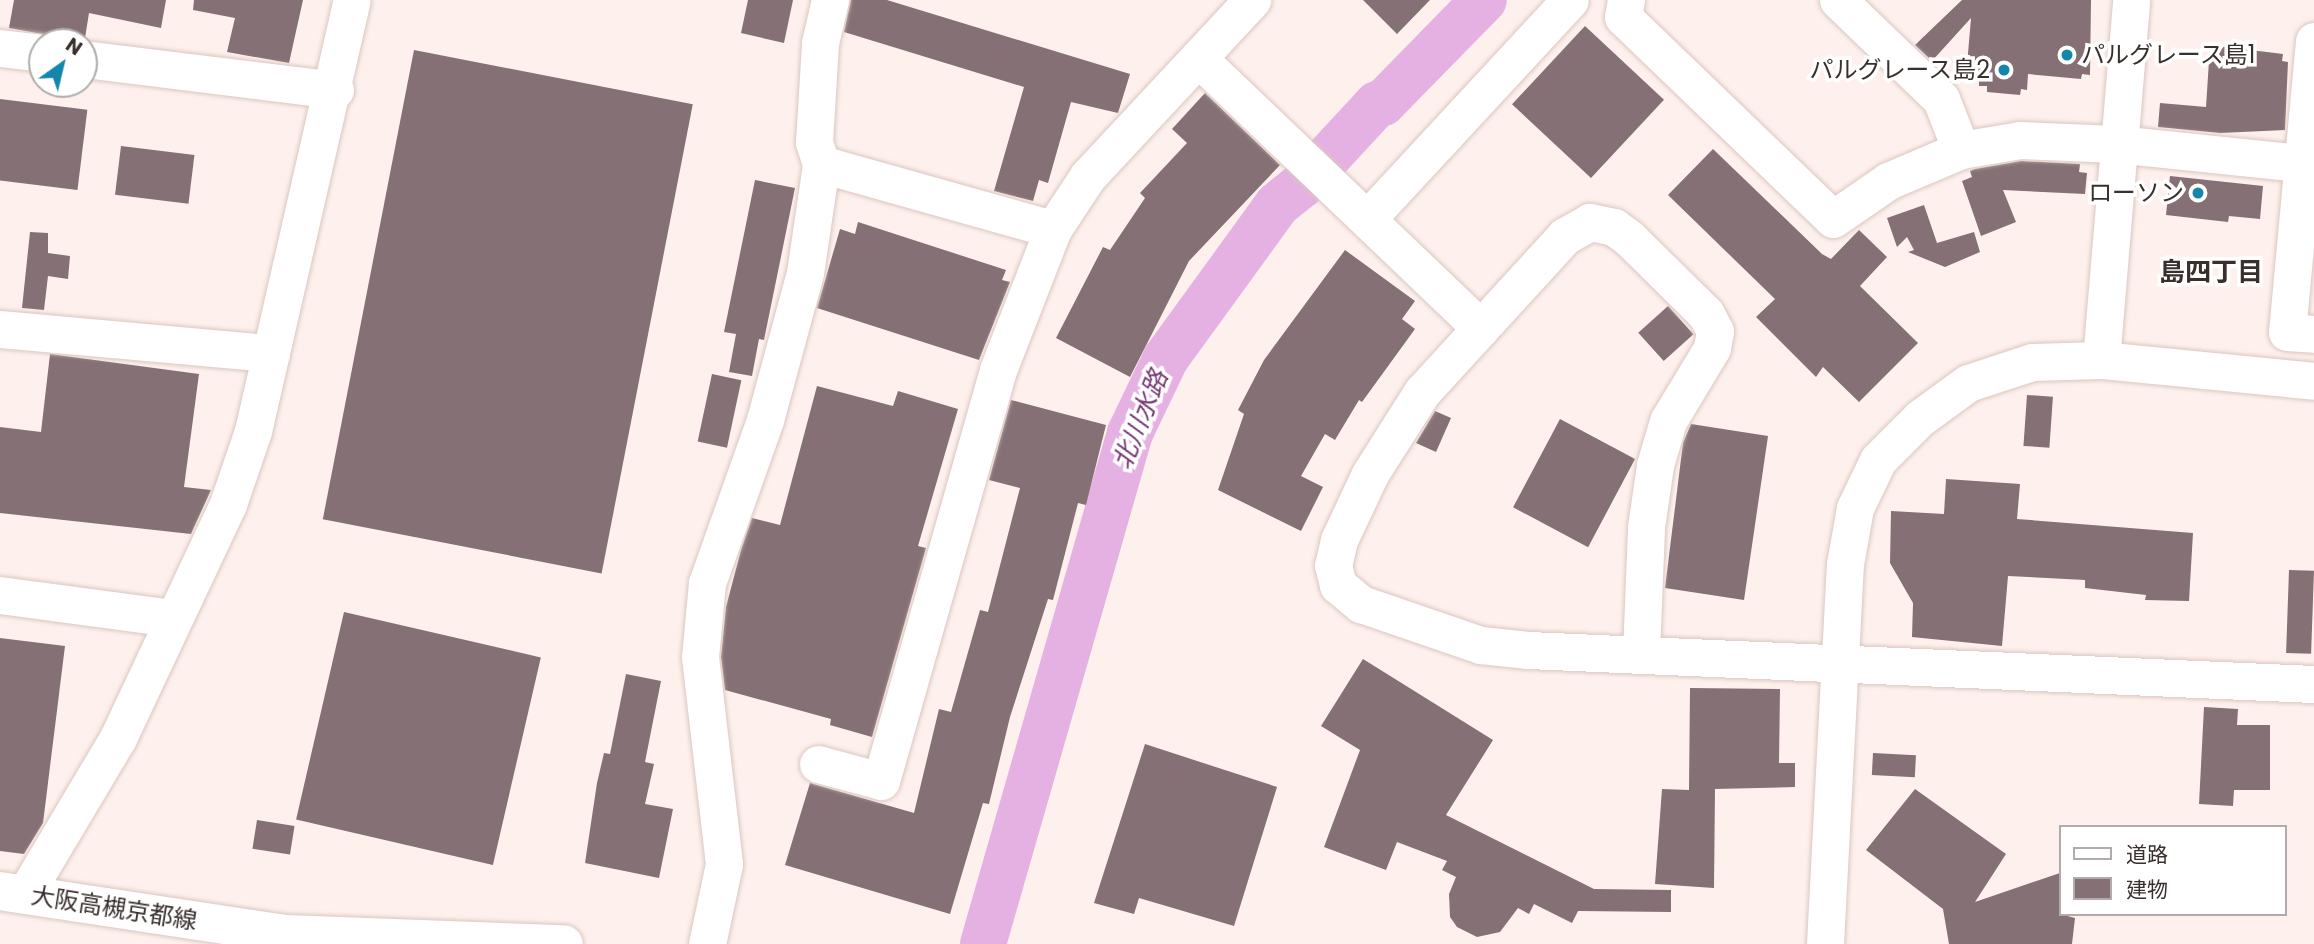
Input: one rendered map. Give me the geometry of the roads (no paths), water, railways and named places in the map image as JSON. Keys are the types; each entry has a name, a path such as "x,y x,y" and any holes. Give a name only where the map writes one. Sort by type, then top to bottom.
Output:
{"main road":[{"name":"大阪高槻京都線","path":"12,892 285,934 564,944"}],"street":[{"path":"12,892 118,738 228,504 253,430 335,90 352,0"},
{"path":"707,944 724,864 700,657 707,583 769,407 804,273 821,164 814,142 815,106 820,43 830,0"},
{"path":"818,764 881,781 998,370 1054,229 1088,176 1252,0"},
{"path":"1368,218 1570,0"},
{"path":"1626,0 1623,17 1833,219 1888,181 1961,150 2020,140 2116,144 2300,163"},
{"path":"1839,0 1941,99 1961,150"},
{"path":"2101,360 2116,144 2131,0"},
{"path":"2314,41 2300,163 2287,332 2314,334"},
{"path":"0,48 28,51"},
{"path":"1198,58 1481,328"},
{"path":"98,60 335,90"},
{"path":"821,164 1054,229"},
{"path":"1642,653 1647,527 1655,465 1668,421 1712,348 1716,331 1706,314 1629,238 1614,227 1590,222 1565,236 1422,392 1370,474 1339,540 1332,565 1338,585 1362,604 1481,645 1642,653 1843,661 2314,684"},
{"path":"0,329 271,353"},
{"path":"1825,944 1843,661 1845,564 1853,519 1878,460 1920,418 1968,383 2032,362 2101,360 2314,381"},
{"path":"0,595 173,618"}],"waterway":[{"name":"北川水路","path":"983,944 1130,433 1166,358 1277,205 1302,185 1377,104 1383,103 1484,0"}],"place":[{"name":"パルグレース島1","path":"2067,55"},
{"name":"パルグレース島2","path":"2004,70"},
{"name":"ローソン","path":"2198,193"}],"district":[{"name":"島四丁目","path":"2211,273"}]}
